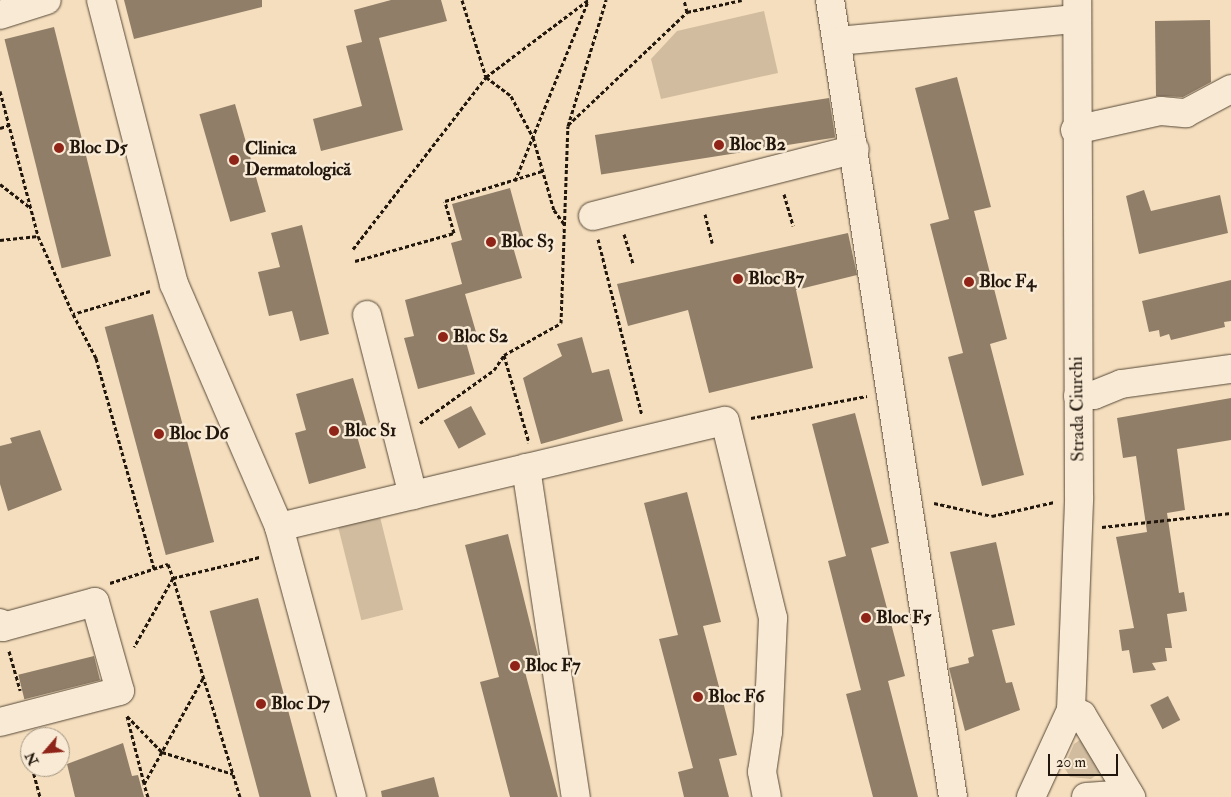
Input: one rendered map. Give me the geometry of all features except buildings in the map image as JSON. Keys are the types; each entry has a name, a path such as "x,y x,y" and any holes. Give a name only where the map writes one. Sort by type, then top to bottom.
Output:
{"street":[{"path":"0,15 47,0"},
{"path":"102,0 174,284 282,539 352,797"},
{"path":"830,0 855,149 953,797"},
{"path":"838,41 1076,9"},
{"name":"Strada Ciurchi","path":"1071,710 1079,497 1075,130 1076,9"},
{"path":"1075,130 1161,111 1186,113 1231,89"},
{"path":"605,213 855,149"},
{"path":"367,315 413,495"},
{"path":"1078,396 1094,395 1122,384 1231,369"},
{"path":"282,539 413,495 725,421 773,618 768,732 762,772 767,797"},
{"path":"531,467 576,797"},
{"path":"0,722 121,695 95,602 1,625"},
{"path":"1031,797 1071,710 1082,714 1130,796 1086,797"}],"path":[{"path":"462,0 486,77 511,96 533,136 554,210 564,224"},
{"path":"353,249 486,77 588,0"},
{"path":"515,181 588,0"},
{"path":"417,425 494,370 504,355 561,323 568,126 606,0"},
{"path":"684,0 687,12"},
{"path":"568,126 687,12 742,0"},
{"path":"0,91 38,236 73,314 96,358 154,568"},
{"path":"0,128 9,125"},
{"path":"778,169 793,226"},
{"path":"356,261 454,233 444,201 515,181 542,171"},
{"path":"0,184 30,208"},
{"path":"698,189 712,243"},
{"path":"605,213 633,264"},
{"path":"605,213 649,439"},
{"path":"0,240 38,236"},
{"path":"73,314 174,284"},
{"path":"504,355 531,467"},
{"path":"767,417 892,392"},
{"path":"908,496 992,516 1079,497"},
{"path":"1078,529 1231,513"},
{"path":"148,797 121,695 172,578 282,539"},
{"path":"112,580 168,564 240,797"},
{"path":"1,625 27,715"},
{"path":"144,784 203,677"},
{"path":"121,695 162,752 233,774"},
{"path":"35,777 40,797"}],"shaded area":[{"path":"764,11 778,73 661,99 651,59 677,31"},
{"path":"377,505 403,610 361,620 335,515"},
{"path":"1084,737 1102,771 1091,779 1070,777 1064,767 1074,744"}],"place":[{"name":"Bloc B2","path":"719,145"},
{"name":"Bloc D5","path":"59,148"},
{"name":"Clinica Dermatologică","path":"234,160"},
{"name":"Bloc S3","path":"491,242"},
{"name":"Bloc B7","path":"738,279"},
{"name":"Bloc F4","path":"969,282"},
{"name":"Bloc S2","path":"443,337"},
{"name":"Bloc S1","path":"334,431"},
{"name":"Bloc D6","path":"159,434"},
{"name":"Bloc F5","path":"866,618"},
{"name":"Bloc F7","path":"515,666"},
{"name":"Bloc F6","path":"698,697"},
{"name":"Bloc D7","path":"261,704"}]}
